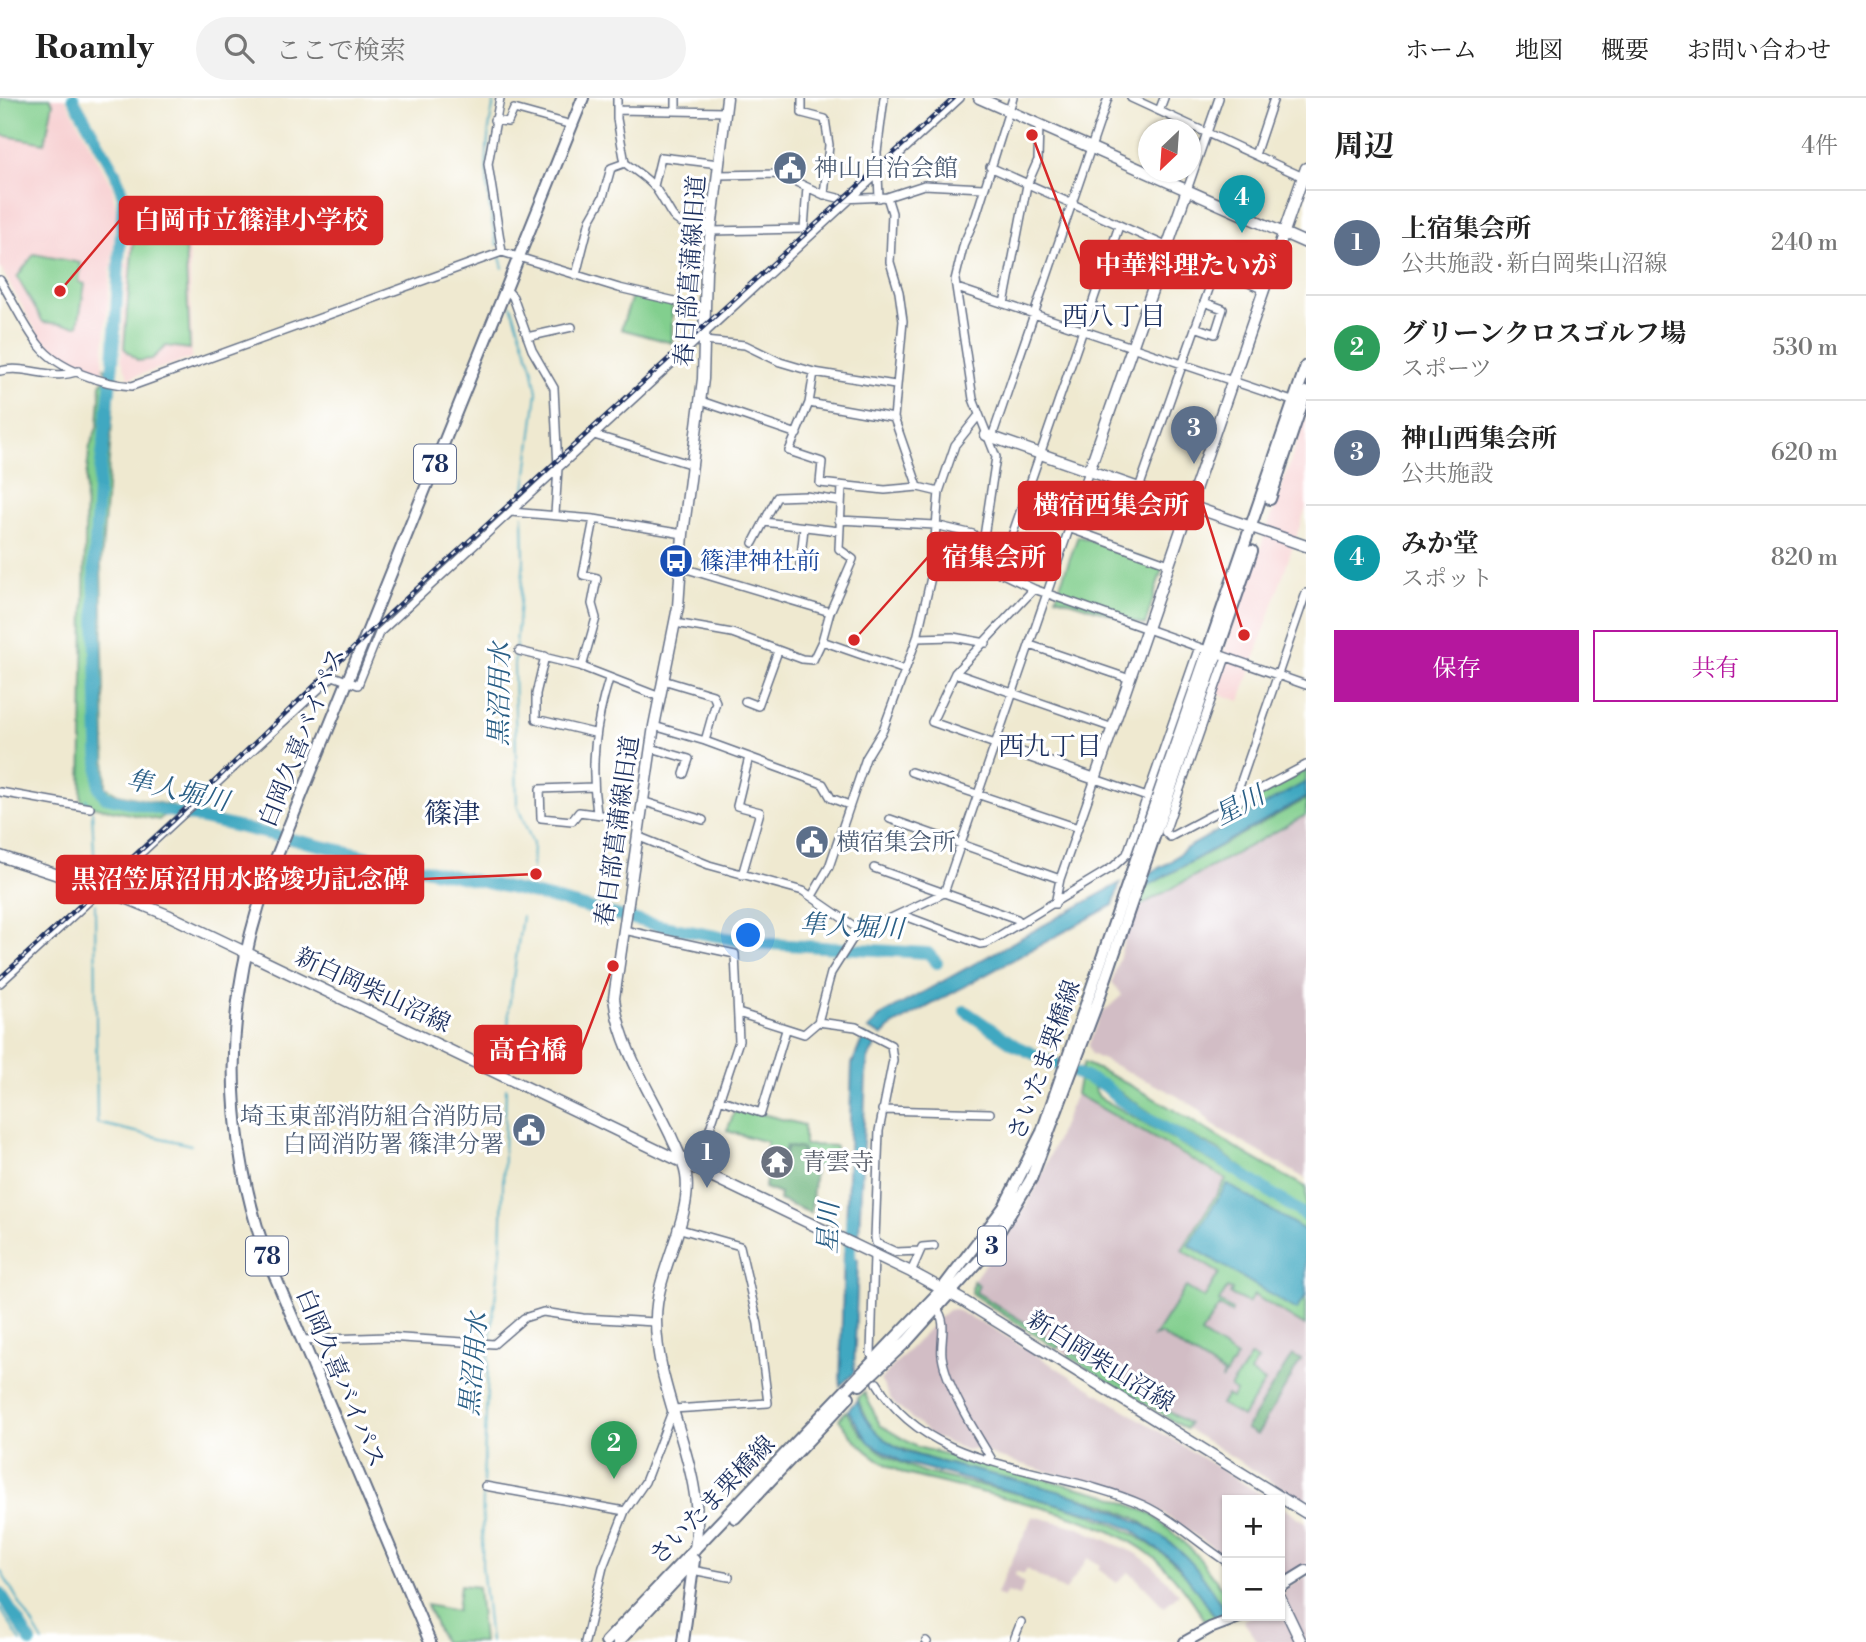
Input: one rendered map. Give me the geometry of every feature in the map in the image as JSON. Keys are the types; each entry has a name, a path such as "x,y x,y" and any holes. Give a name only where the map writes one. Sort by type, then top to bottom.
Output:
{"main road":[{"name":"白岡久喜バイパス","path":"430,1642 259,1233 238,1144 232,1061 235,1011 245,952 281,848 583,98"},
{"name":"さいたま栗橋線","path":"1301,404 1306,366"},
{"name":"さいたま栗橋線","path":"1071,1063 1135,862 1306,392"},
{"name":"さいたま栗橋線","path":"618,1642 834,1408 870,1377 937,1309 1015,1188 1065,1079 1129,906 1212,652"},
{"name":"さいたま栗橋線","path":"870,1377 947,1291"},
{"name":"さいたま栗橋線","path":"606,1642 694,1560"},
{"path":"683,1642 694,1560"},
{"path":"1285,1584 1306,1571"},
{"path":"1185,1642 1228,1621"}],"street":[{"path":"500,98 489,148 489,179 502,252"},
{"path":"617,98 625,163 654,186 666,210 679,222 712,229 804,229 807,187"},
{"path":"676,98 676,108"},
{"name":"春日部菖蒲線旧道","path":"694,1560 698,1507 659,1350 656,1322 660,1287 686,1194 683,1164 616,1014 615,984 650,748 675,623 683,534 701,401 705,308 727,98"},
{"path":"802,98 802,113 825,119 829,145 824,195"},
{"path":"884,98 877,174 883,198 892,213 890,261 902,308 894,418 918,487"},
{"path":"0,983 332,676 358,685 379,633 704,337 960,98"},
{"path":"979,98 1306,243"},
{"path":"1013,98 964,243 955,280 973,399 996,457 980,563 1034,589 1306,685"},
{"path":"989,436 1108,98"},
{"path":"1055,904 1060,879 1305,172 1255,155 1131,98"},
{"path":"1159,111 1164,98"},
{"path":"738,1013 804,1034 818,1022 825,989 836,962 850,941 861,931 944,893 1219,98"},
{"path":"1255,155 1274,98"},
{"path":"618,110 676,108 725,112"},
{"path":"494,120 508,122 514,109 572,125"},
{"path":"1004,304 1027,185 1038,160 1039,124"},
{"path":"654,186 661,157 719,169 779,174 824,195 849,199 883,198 924,185 984,188"},
{"path":"576,275 590,220 603,197 611,168 625,163"},
{"path":"990,167 1264,290"},
{"path":"999,573 1038,453 1119,226"},
{"path":"0,280 38,344 51,356 78,371 116,384 132,386 502,252 576,275 705,308"},
{"path":"1139,488 1216,269"},
{"path":"957,288 1301,404"},
{"path":"506,289 513,297 527,337 554,388 558,468 555,514"},
{"path":"1195,327 1215,334 1223,309 1204,302"},
{"path":"527,337 572,327"},
{"path":"704,337 745,345 780,362 814,372 895,385"},
{"path":"0,371 18,367 57,375 78,371"},
{"path":"814,372 809,402 789,450 822,462 820,483 885,490 918,487 939,492"},
{"path":"701,401 797,434"},
{"path":"809,402 894,418"},
{"path":"812,897 829,867 866,758 883,730 917,638 932,573 939,492 955,445 979,415"},
{"path":"594,435 693,464"},
{"path":"989,436 1306,545"},
{"path":"675,623 732,633 778,651 813,660 853,559 839,549 842,486"},
{"path":"753,543 778,497 806,496 841,501"},
{"path":"511,512 555,514 683,534"},
{"path":"582,667 596,618 592,604 597,578 583,575 594,519"},
{"path":"839,520 935,525 972,534 968,551 934,549"},
{"path":"764,522 839,531"},
{"path":"800,565 804,528"},
{"path":"1071,529 1169,564"},
{"path":"680,567 830,612"},
{"path":"1034,589 955,673 932,722 1147,797"},
{"path":"1237,803 1237,793 1306,593"},
{"path":"917,638 953,637 986,643"},
{"path":"822,641 905,670"},
{"path":"1030,645 1130,679"},
{"path":"745,701 758,706 778,651"},
{"path":"519,652 545,656 582,667 660,697"},
{"path":"900,914 980,944 988,943 1055,904 1124,858 1147,797 1212,652"},
{"path":"1212,652 1165,832 1171,837 1305,764"},
{"path":"545,656 536,695 536,719 594,733"},
{"path":"955,673 1113,728"},
{"path":"597,813 593,787 594,733 610,679"},
{"path":"663,680 713,695 716,702 705,741"},
{"path":"654,726 705,741 823,784 831,799 849,805"},
{"path":"650,748 689,759 684,774"},
{"path":"742,875 760,812 737,806 748,757"},
{"path":"911,772 1078,828"},
{"path":"593,787 540,789 541,818 572,821 579,813 597,813 639,820"},
{"path":"0,792 90,808"},
{"path":"642,801 703,820"},
{"path":"890,820 1060,879"},
{"path":"637,836 742,875 795,888 861,931"},
{"name":"新白岡柴山沼線","path":"0,856 101,889 170,916 911,1272 947,1291 1306,1513"},
{"path":"874,868 1021,923"},
{"path":"624,928 736,954 738,1041 696,1170"},
{"path":"818,1022 864,1031 888,1042 892,1048 893,1060 882,1110 876,1243 896,1252 920,1251"},
{"path":"719,1099 761,1113 786,1030"},
{"path":"882,1110 990,1112"},
{"path":"585,1642 603,1567 625,1511 645,1482 673,1409 768,1402 758,1324 740,1246 677,1228"},
{"path":"911,1272 922,1247 934,1245"},
{"path":"871,1354 872,1254"},
{"path":"937,1309 943,1317 942,1357 967,1419 991,1458"},
{"path":"302,1340 387,1338 489,1343 524,1318 543,1312 583,1318 656,1322"},
{"path":"870,1377 886,1398 918,1430 951,1449 991,1458 1142,1505 1165,1517 1222,1558"},
{"path":"485,1486 625,1511"},
{"path":"694,1560 729,1577"},
{"path":"1285,1608 1301,1642"},
{"path":"1013,1642 1021,1622"}],"shaded area":[{"path":"0,98 65,98 112,187 116,210 112,263 128,264 132,194 149,195 149,214 160,215 159,239 189,241 192,358 129,378 121,359 127,267 111,266 102,374 74,363 40,338 0,267"},
{"path":"1306,417 1306,508 1240,701 1217,693 1224,652"},
{"path":"1306,815 1306,1179 1213,1125 1199,1109 1172,1093 1091,1054 1088,1046 1100,1015 1122,995 1112,982 1134,909"},
{"path":"1076,1094 1306,1227 1306,1503 972,1294 971,1283 1018,1220 1036,1188"},
{"path":"954,1309 994,1329 1262,1495 1222,1495 1222,1554 1155,1508 1128,1495 997,1457 979,1448 966,1450 934,1437 894,1404 880,1380 948,1310"},
{"path":"1285,1509 1306,1522 1306,1566 1285,1578"},
{"path":"1033,1516 1077,1527 1137,1554 1154,1567 1179,1594 1164,1607 1128,1572 1117,1583 1098,1569 1101,1565 1088,1558 1065,1591 1027,1569 1024,1574 1016,1571 1015,1575 1024,1583 1020,1596 1007,1592 1003,1597 996,1594"},
{"path":"1306,1576 1306,1642 1285,1601 1285,1588"},
{"path":"1285,1617 1297,1642 1258,1642 1244,1621 1285,1621"}],"green space":[{"path":"0,98 50,98 53,103 45,143 0,135"},
{"path":"133,241 185,245 190,349 166,346 152,359 138,361 124,348"},
{"path":"34,254 81,263 79,282 85,284 78,326 43,322 17,277"},
{"path":"633,293 672,304 672,343 621,329"},
{"path":"104,368 116,371 101,564 106,787 118,794 173,806 159,820 81,804 86,478 90,446 98,425 101,384 107,375"},
{"path":"1078,536 1163,566 1145,625 1056,597"},
{"path":"1306,770 1306,784 1232,824 1241,806"},
{"path":"1306,799 1306,815 1134,909 1142,889"},
{"path":"1084,1063 1141,1091 1306,1187 1306,1210 1217,1149 1167,1124 1107,1083 1081,1071"},
{"path":"1079,1079 1093,1086 1099,1097 1239,1177 1306,1221 1305,1326 1254,1295 1248,1303 1230,1294 1232,1290 1227,1288 1219,1302 1232,1310 1231,1313 1219,1306 1201,1334 1237,1357 1222,1380 1224,1374 1160,1334 1154,1337 1186,1287 1204,1298 1219,1273 1182,1250 1226,1179 1076,1094"},
{"path":"736,1107 804,1125 804,1145 836,1146 835,1167 803,1165 803,1149 786,1146 783,1155 765,1150 767,1142 727,1131"},
{"path":"787,1147 802,1149 801,1166 815,1168 811,1213 779,1200 780,1194 764,1188 768,1175 779,1178"},
{"path":"973,1281 979,1285 976,1292 1060,1345 1057,1349 972,1294"},
{"path":"1071,1351 1189,1424 1186,1429 1068,1356"},
{"path":"1292,1355 1301,1360 1257,1435 1246,1429"},
{"path":"1251,1356 1258,1360 1250,1372 1265,1382 1242,1417 1221,1404 1227,1395 1232,1398 1236,1392 1230,1388"},
{"path":"864,1392 880,1425 917,1447 1107,1495 1152,1514 1195,1553 1222,1588 1222,1607 1197,1570 1173,1545 1136,1518 1105,1504 930,1459 896,1446 879,1436 867,1420 857,1398"},
{"path":"846,1411 870,1443 887,1456 909,1467 1064,1506 1130,1533 1160,1551 1186,1575 1216,1619 1206,1622 1173,1576 1148,1553 1125,1538 1065,1514 905,1474 885,1464 860,1444 839,1419"},
{"path":"460,1585 478,1587 483,1642 443,1642 427,1605 457,1611"}],"water":[{"path":"1306,782 1306,797 1142,889 1146,875 1170,862 1185,849"},
{"path":"1120,883 1113,905 892,1026 882,1036 868,1029 882,1015"},
{"path":"864,1035 877,1042 868,1059 866,1075 859,1236 846,1230 852,1064"},
{"path":"1227,1184 1306,1231 1306,1295 1296,1310 1189,1245"},
{"path":"844,1252 858,1259 854,1373 840,1386"},
{"path":"857,1400 860,1409 876,1431 906,1452 1090,1501 1157,1533 1185,1556 1208,1585 1222,1607 1222,1618 1218,1620 1177,1564 1131,1529 1098,1515 902,1462 869,1442 848,1410"}],"waterway":[{"name":"隼人堀川","path":"73,98 115,172 123,196 113,363 98,489 94,560 99,787 105,797 526,892 652,924 753,943 928,953 937,963"},
{"name":"黒沼用水","path":"495,98 488,135 487,172 497,245"},
{"name":"黒沼用水","path":"500,257 503,268"},
{"name":"黒沼用水","path":"511,305 532,366 537,392 525,490"},
{"name":"黒沼用水","path":"523,516 524,560 514,665 517,805 533,844 532,870"},
{"path":"86,799 89,806"},
{"path":"92,811 95,873"},
{"path":"95,904 97,1123 191,1145"},
{"name":"黒沼用水","path":"507,1065 509,1007 522,916"},
{"name":"隼人堀川","path":"965,1011 1016,1046 1105,1086 1120,1100 1216,1157 1306,1216"},
{"name":"黒沼用水","path":"490,1341 501,1251 506,1088"},
{"name":"星川","path":"849,1269 852,1217"},
{"name":"黒沼用水","path":"483,1484 489,1346"},
{"name":"黒沼用水","path":"483,1490 482,1565 490,1642"},
{"path":"0,1570 43,1642"},
{"path":"0,1593 31,1642"},
{"path":"0,1608 21,1642"}],"railway":[{"path":"0,978 174,820 389,614 954,98"}],"place":[{"name":"中華料理たいが","path":"1032,135"},
{"name":"神山自治会館","path":"790,168"},
{"name":"みか堂","path":"1242,233"},
{"name":"白岡市立篠津小学校","path":"60,291"},
{"name":"神山西集会所","path":"1194,464"},
{"name":"篠津神社前","path":"676,561"},
{"name":"横宿西集会所","path":"1244,635"},
{"name":"宿集会所","path":"854,640"},
{"name":"横宿集会所","path":"812,842"},
{"name":"黒沼笠原沼用水路竣功記念碑","path":"536,874"},
{"name":"高台橋","path":"613,966"},
{"name":"埼玉東部消防組合消防局 白岡消防署 篠津分署","path":"529,1130"},
{"name":"青雲寺","path":"777,1162"},
{"name":"上宿集会所","path":"707,1188"},
{"name":"グリーンクロスゴルフ場","path":"614,1479"}],"district":[{"name":"西八丁目","path":"1114,316"},
{"name":"西九丁目","path":"1050,746"},
{"name":"篠津","path":"452,813"}]}
